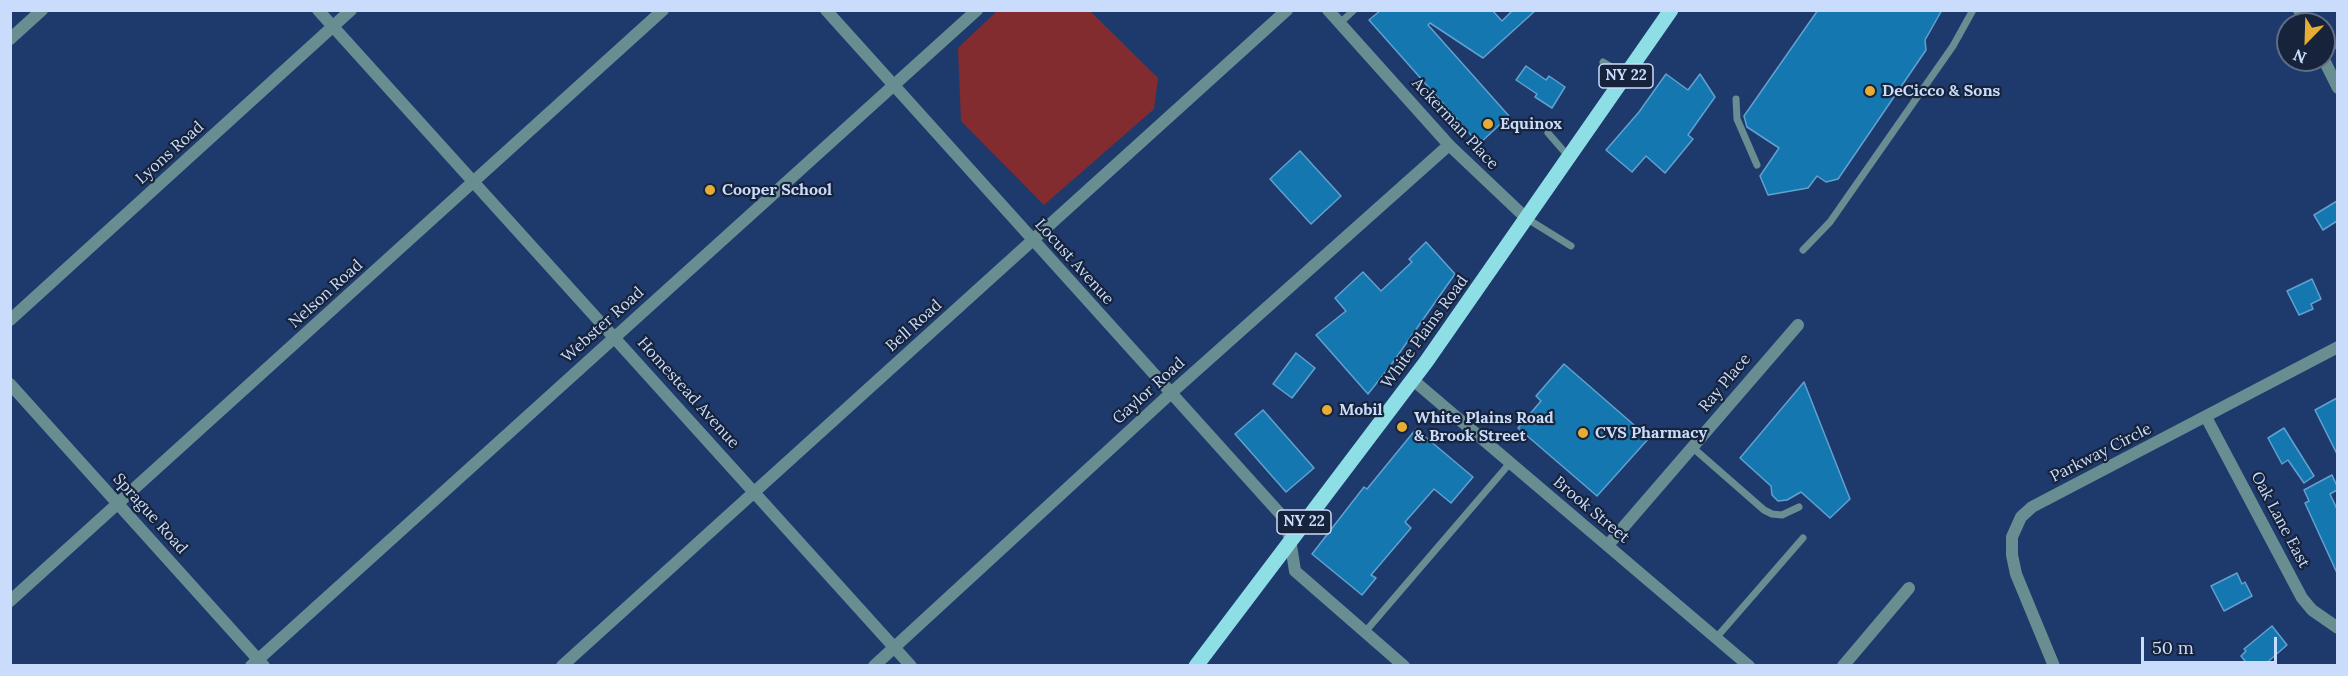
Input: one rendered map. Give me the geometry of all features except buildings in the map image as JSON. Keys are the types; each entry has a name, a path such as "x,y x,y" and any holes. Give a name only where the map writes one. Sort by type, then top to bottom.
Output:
{"main road":[{"name":"White Plains Road","path":"1196,666 1290,539 1413,380 1671,10"}],"street":[{"path":"10,39 42,10"},
{"name":"Homestead Avenue","path":"318,10 911,666"},
{"name":"Lyons Road","path":"10,320 351,10"},
{"name":"Nelson Road","path":"10,601 663,10"},
{"name":"Locust Avenue","path":"826,10 1283,517 1290,539 1295,571 1404,666"},
{"name":"Webster Road","path":"258,663 614,337 977,10"},
{"name":"Bell Road","path":"562,666 1287,10"},
{"name":"Ackerman Place","path":"1328,10 1449,145 1526,218"},
{"path":"2330,72 2337,88"},
{"name":"Gaylor Road","path":"874,666 1171,393 1449,145"},
{"name":"Ray Place","path":"1608,545 1798,325"},
{"name":"Parkway Circle","path":"2054,666 2016,574 2012,555 2012,537 2021,517 2032,507 2337,347"},
{"name":"Brook Street","path":"1413,380 1749,666"},
{"name":"Sprague Road","path":"10,384 258,663"},
{"name":"Oak Lane East","path":"2206,417 2302,598 2312,610 2337,628"},
{"path":"1843,666 1909,588"}],"lane":[{"path":"1340,23 1354,10"},
{"path":"1803,250 1830,222 1953,46 1973,10"},
{"path":"1603,62 1626,76"},
{"path":"1736,99 1737,118 1757,165"},
{"path":"1548,133 1569,157"},
{"name":"Ackerman Place","path":"1526,218 1571,246"},
{"path":"1692,447 1764,510 1772,514 1782,514 1799,507"},
{"path":"1365,632 1510,463"},
{"path":"1716,638 1803,538"}],"shaded area":[{"path":"998,10 1090,11 1158,78 1154,109 1044,205 961,121 958,48"}],"place":[{"name":"DeCicco & Sons","path":"1870,91"},
{"name":"Equinox","path":"1488,124"},
{"name":"Cooper School","path":"710,190"},
{"name":"Mobil","path":"1327,410"},
{"name":"White Plains Road & Brook Street","path":"1402,427"},
{"name":"CVS Pharmacy","path":"1583,433"}]}
